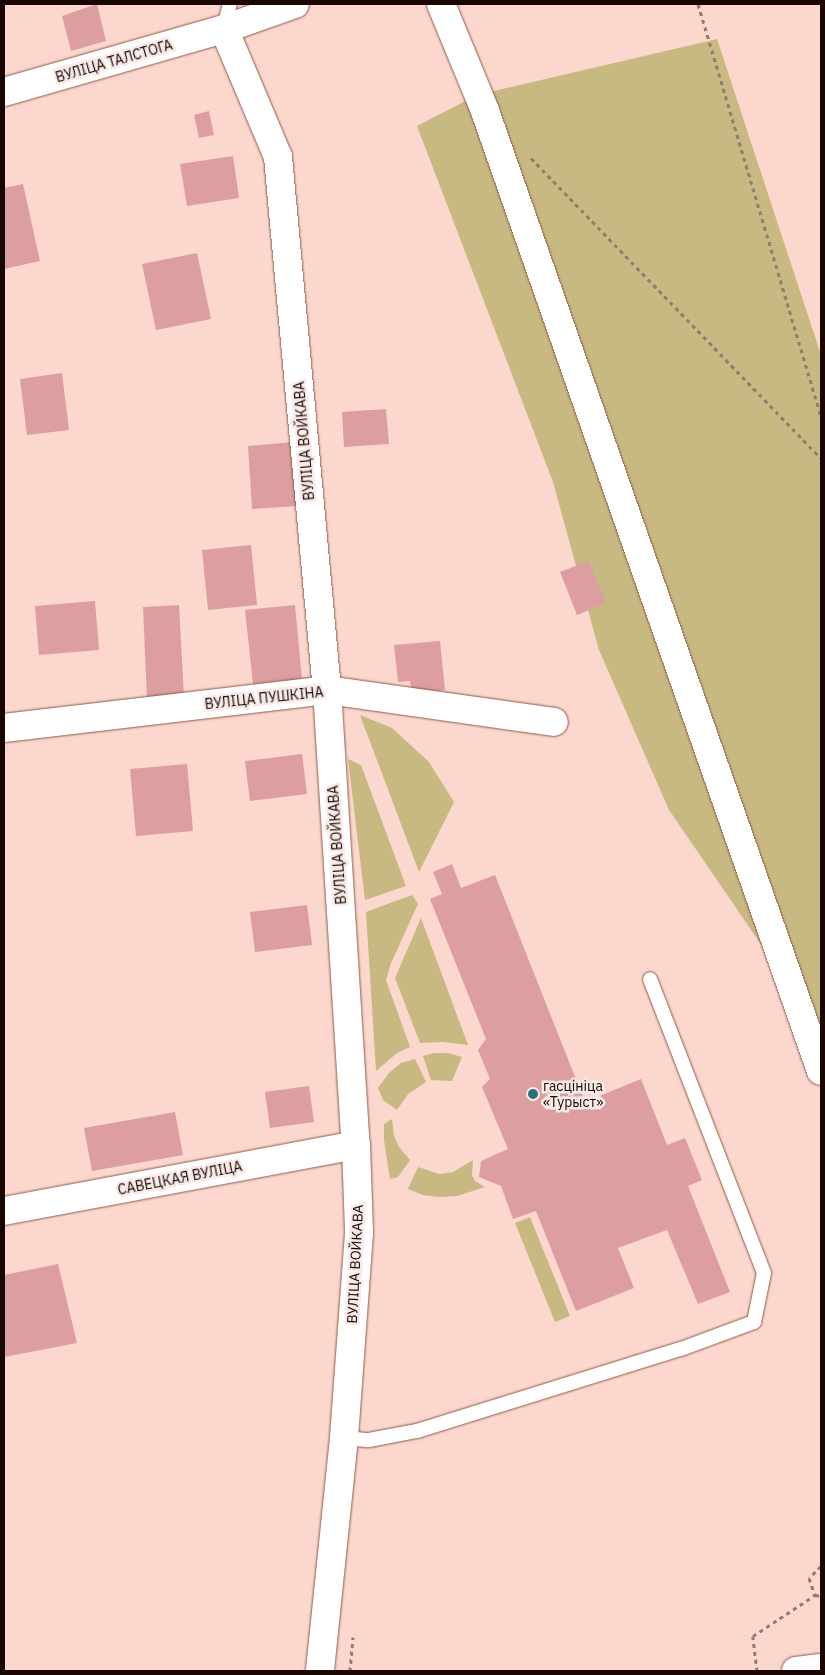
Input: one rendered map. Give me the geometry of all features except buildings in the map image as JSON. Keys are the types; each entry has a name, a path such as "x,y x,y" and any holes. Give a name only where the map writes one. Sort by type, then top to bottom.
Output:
{"street":[{"name":"ВУЛІЦА ТАЛСТОГА","path":"4,92 227,16 295,4"},
{"path":"441,4 485,111 821,1071"},
{"name":"ВУЛІЦА ВОЙКАВА","path":"227,16 278,157 327,690 356,1145 359,1233 344,1438 320,1671"},
{"name":"ВУЛІЦА ПУШКІНА","path":"4,728 327,690 554,722"},
{"name":"САВЕЦКАЯ ВУЛІЦА","path":"4,1211 356,1145"},
{"path":"796,1671 821,1668"}],"lane":[{"path":"344,1438 369,1440 417,1431 682,1349 754,1322 764,1273 650,979"}],"path":[{"path":"698,4 821,417"},
{"path":"526,153 821,458"},
{"path":"815,1595 809,1578 821,1566"},
{"path":"757,1671 753,1636 815,1595 821,1596"}],"shaded area":[{"path":"717,39 821,355 821,1073 786,981 669,810 599,650 553,482 417,126 477,95"},
{"path":"360,715 392,728 429,762 454,802 419,872"},
{"path":"348,759 361,765 406,886 365,900"},
{"path":"412,895 418,904 391,963 386,980 410,1047 397,1053 376,1071 366,912"},
{"path":"421,918 468,1045 443,1042 420,1043 395,978"},
{"path":"434,1053 448,1053 462,1057 452,1081 431,1080 423,1056"},
{"path":"415,1059 426,1082 408,1094 397,1110 383,1100 378,1088 389,1073 401,1063"},
{"path":"392,1119 394,1136 399,1147 410,1160 398,1177 390,1179 384,1140 384,1124"},
{"path":"473,1160 472,1175 475,1181 485,1187 457,1196 439,1197 423,1195 408,1189 418,1167 439,1174 453,1172"},
{"path":"530,1217 570,1316 555,1322 515,1223"}],"place":[{"name":"гасцініца «Турыст»","path":"533,1094"}]}
